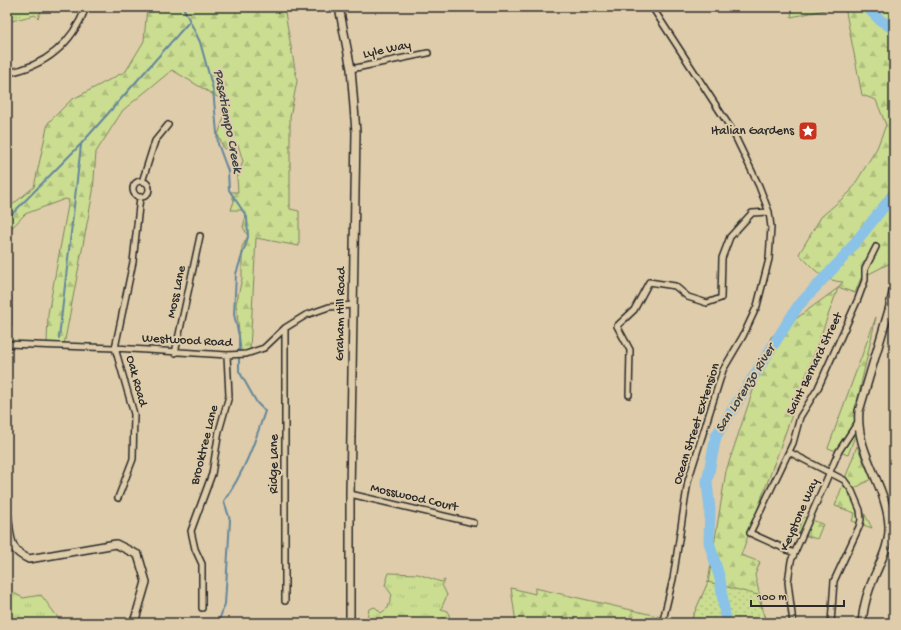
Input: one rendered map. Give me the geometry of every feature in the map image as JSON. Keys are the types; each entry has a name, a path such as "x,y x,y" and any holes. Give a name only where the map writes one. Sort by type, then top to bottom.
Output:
{"main road":[{"name":"Graham Hill Road","path":"339,7 351,69 356,132 350,494 350,623"},
{"path":"862,623 867,595 886,549 889,527 885,503 863,450 858,422 863,396 887,317 894,288"},
{"path":"7,297 7,324"},
{"path":"7,514 14,549 19,555 29,559 116,544 138,555 146,582 134,623"}],"street":[{"path":"7,73 30,68 41,63 55,53 68,39 81,20 86,7"},
{"name":"Ocean Street Extension","path":"652,7 732,130 759,186 769,212 771,228 769,259 757,306 723,370 688,481 673,579 664,616 664,623"},
{"name":"Lyle Way","path":"351,69 428,53"},
{"name":"Oak Road","path":"142,182 155,141 168,125"},
{"name":"Oak Road","path":"142,182 147,184 149,191 144,196 140,197 135,194 134,187 137,183 142,182"},
{"name":"Oak Road","path":"118,498 133,459 134,414 115,348 133,262 140,197"},
{"path":"630,395 630,350 617,326 634,310 649,282 675,286 688,297 707,303 721,298 722,258 730,236 752,213 769,212"},
{"name":"Moss Lane","path":"175,353 200,236"},
{"name":"Saint Bernard Street","path":"794,552 750,533 789,452 800,417 818,388 858,299 865,280 865,269 876,247"},
{"name":"Westwood Road","path":"7,344 115,348 227,356 246,354 264,348 285,328 306,315 329,307 353,305"},
{"name":"Ridge Lane","path":"285,328 285,600"},
{"name":"Brooktree Lane","path":"202,608 202,564 195,549 191,532 212,474 219,431 229,396 227,356"},
{"name":"Keystone Way","path":"793,623 788,582 789,569 794,552 831,473 839,451 858,422"},
{"path":"789,452 844,480 852,491 860,510 861,520 834,582 831,623"},
{"name":"Mosswood Court","path":"350,494 474,523"}],"green space":[{"path":"7,7 43,7 38,18 35,15 7,22"},
{"path":"147,7 284,7 297,81 290,117 290,209 299,211 299,246 256,238 250,349 246,354 241,350 236,304 242,279 242,247 248,236 243,227 246,216 242,210 231,210 234,201 231,192 238,192 237,178 243,161 238,145 224,149 218,135 224,117 221,102 224,101 172,70 123,110 96,152 93,192 64,345 47,344 48,314 69,200 65,199 25,214 7,233 7,209 34,187 48,123 71,100 126,71 144,41"},
{"path":"793,7 839,7 791,17"},
{"path":"845,7 894,7 894,261 861,278 855,293 838,287 843,282 829,279 818,273 799,254 821,217 850,192 877,148 886,125 876,100 862,95"},
{"path":"894,185 894,212 880,204"},
{"path":"838,288 741,555 760,562 755,575 766,623 690,623 708,583 726,471 771,337"},
{"path":"876,317 857,402 856,433 848,455 828,448"},
{"path":"857,446 871,479 852,490 872,528 852,521 855,513 835,506"},
{"path":"803,517 823,524 817,539 797,533"},
{"path":"389,573 418,574 441,582 445,580 442,585 447,595 441,609 448,611 450,619 442,618 442,623 366,623 369,609 375,607 381,613 388,608 392,595 385,585"},
{"path":"708,582 758,595 766,623 690,623"},
{"path":"511,588 535,594 535,588 688,623 516,623"},
{"path":"7,589 23,598 41,595 62,623 7,623"}],"waterway":[{"name":"Pasatiempo Creek","path":"183,7 200,42 213,89 218,144 228,171 229,190 247,217 248,237 236,274 234,314 239,336 239,371 257,403 265,411 248,458 224,501 230,520 225,604 218,623"},
{"name":"San Lorenzo River","path":"867,7 880,20 894,29"},
{"path":"7,219 81,144 189,22"},
{"path":"59,338 81,145"},
{"name":"San Lorenzo River","path":"726,623 720,579 709,542 710,510 707,482 716,436 798,306 842,259 894,194"}],"place":[{"name":"Italian Gardens","path":"808,131"}]}
